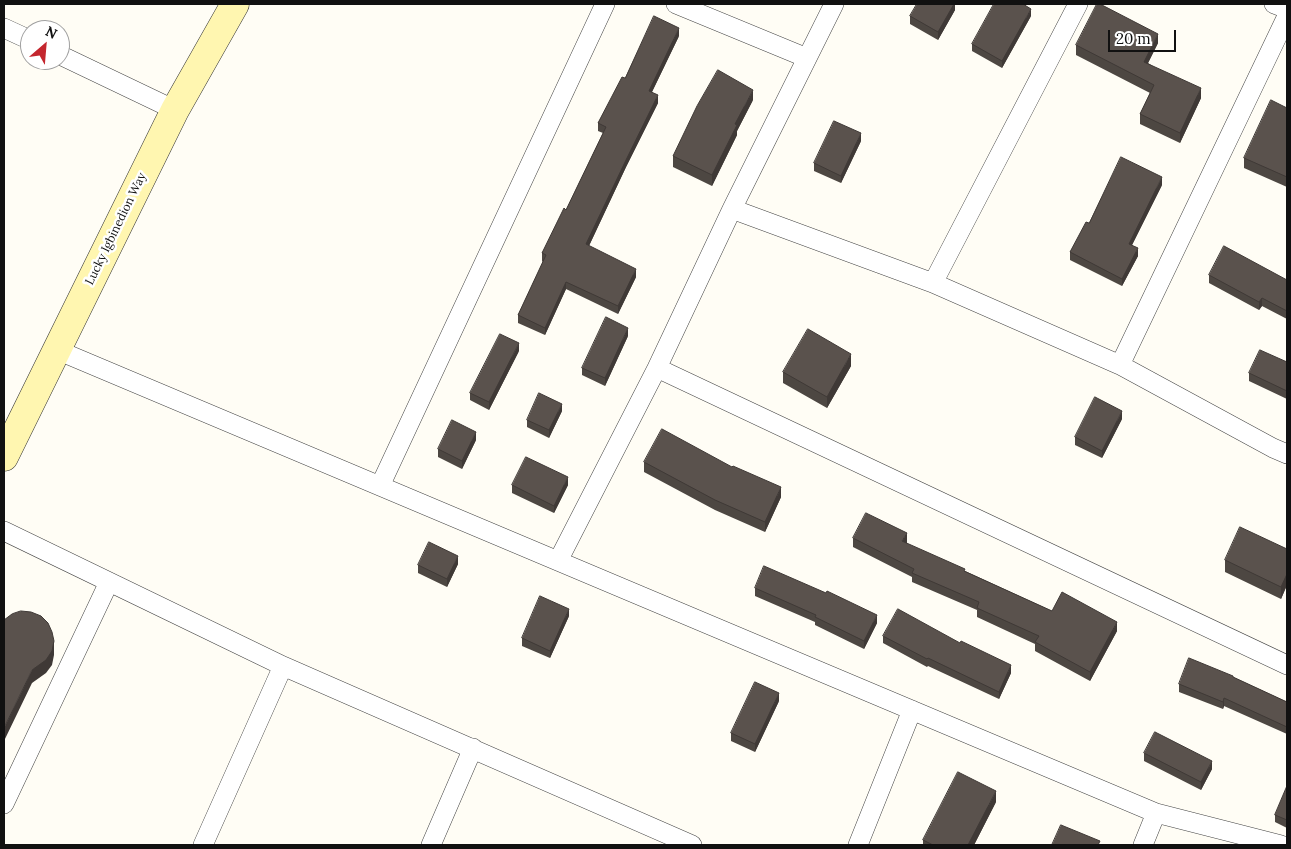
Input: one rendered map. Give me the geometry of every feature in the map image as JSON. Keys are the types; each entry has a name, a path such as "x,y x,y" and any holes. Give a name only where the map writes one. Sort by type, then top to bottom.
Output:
{"street":[{"name":"Lucky Igbinedion Way","path":"4,457 175,110 235,4"},
{"path":"380,486 605,4"},
{"path":"676,4 807,58"},
{"path":"558,561 657,368 732,208 834,4"},
{"path":"933,283 1078,4"},
{"path":"1274,4 1287,9"},
{"path":"1120,365 1287,16"},
{"path":"4,28 20,35"},
{"path":"70,60 175,110"},
{"path":"732,208 933,283 1120,365 1287,454"},
{"path":"57,350 1156,813 1281,845"},
{"path":"657,368 1287,665"},
{"path":"4,531 283,666 473,748 664,840 692,845"},
{"path":"4,804 110,582"},
{"path":"203,845 283,666"},
{"path":"858,845 912,710"},
{"path":"431,845 473,748"},
{"path":"1143,845 1156,813"}],"building":[{"path":"917,4 954,4 938,32 910,16"},
{"path":"994,4 1023,4 1031,9 1002,61 972,44"},
{"path":"1097,4 1158,34 1144,62 1201,88 1180,133 1140,114 1154,85 1076,45"},
{"path":"654,16 679,28 649,91 658,95 586,244 636,269 618,306 566,282 545,328 518,315 546,255 542,253 564,208 566,210 606,127 598,123 622,77 625,78"},
{"path":"718,70 753,90 712,175 673,156 697,106"},
{"path":"1271,100 1287,108 1287,177 1244,158"},
{"path":"834,121 861,133 841,176 814,163"},
{"path":"1121,157 1162,177 1129,244 1138,248 1122,279 1070,252 1086,222 1089,223"},
{"path":"1224,246 1287,280 1287,311 1262,298 1259,302 1209,275"},
{"path":"606,317 628,328 605,378 582,368"},
{"path":"808,329 851,354 827,397 783,372"},
{"path":"500,334 519,343 489,402 470,393"},
{"path":"1260,350 1287,362 1287,391 1249,373"},
{"path":"539,393 562,404 549,430 527,420"},
{"path":"1095,397 1122,411 1102,451 1075,437"},
{"path":"452,420 476,432 462,461 438,449"},
{"path":"662,429 732,467 781,487 765,522 715,500 644,462"},
{"path":"526,457 568,477 554,506 512,485"},
{"path":"866,513 907,533 902,541 1052,611 1062,592 1117,622 1090,672 1035,642 1039,636 977,608 979,602 912,573 914,569 853,538"},
{"path":"1240,527 1287,549 1287,574 1281,587 1225,560"},
{"path":"429,542 458,556 447,579 418,565"},
{"path":"764,566 826,593 827,591 877,615 864,641 815,617 816,615 755,588"},
{"path":"540,596 569,609 550,651 522,638"},
{"path":"898,609 960,643 961,641 1011,665 999,692 927,659 883,636"},
{"path":"21,611 41,616 48,623 54,641 52,651 46,660 32,670 4,728 4,620 12,614"},
{"path":"1189,658 1233,676 1287,702 1287,727 1224,698 1223,702 1179,684"},
{"path":"755,682 779,693 755,744 731,733"},
{"path":"1155,732 1212,761 1201,782 1144,753"},
{"path":"958,772 996,791 968,845 933,845 923,840"},
{"path":"1287,786 1287,820 1275,815"},
{"path":"1061,825 1100,841 1098,845 1052,845"}]}
